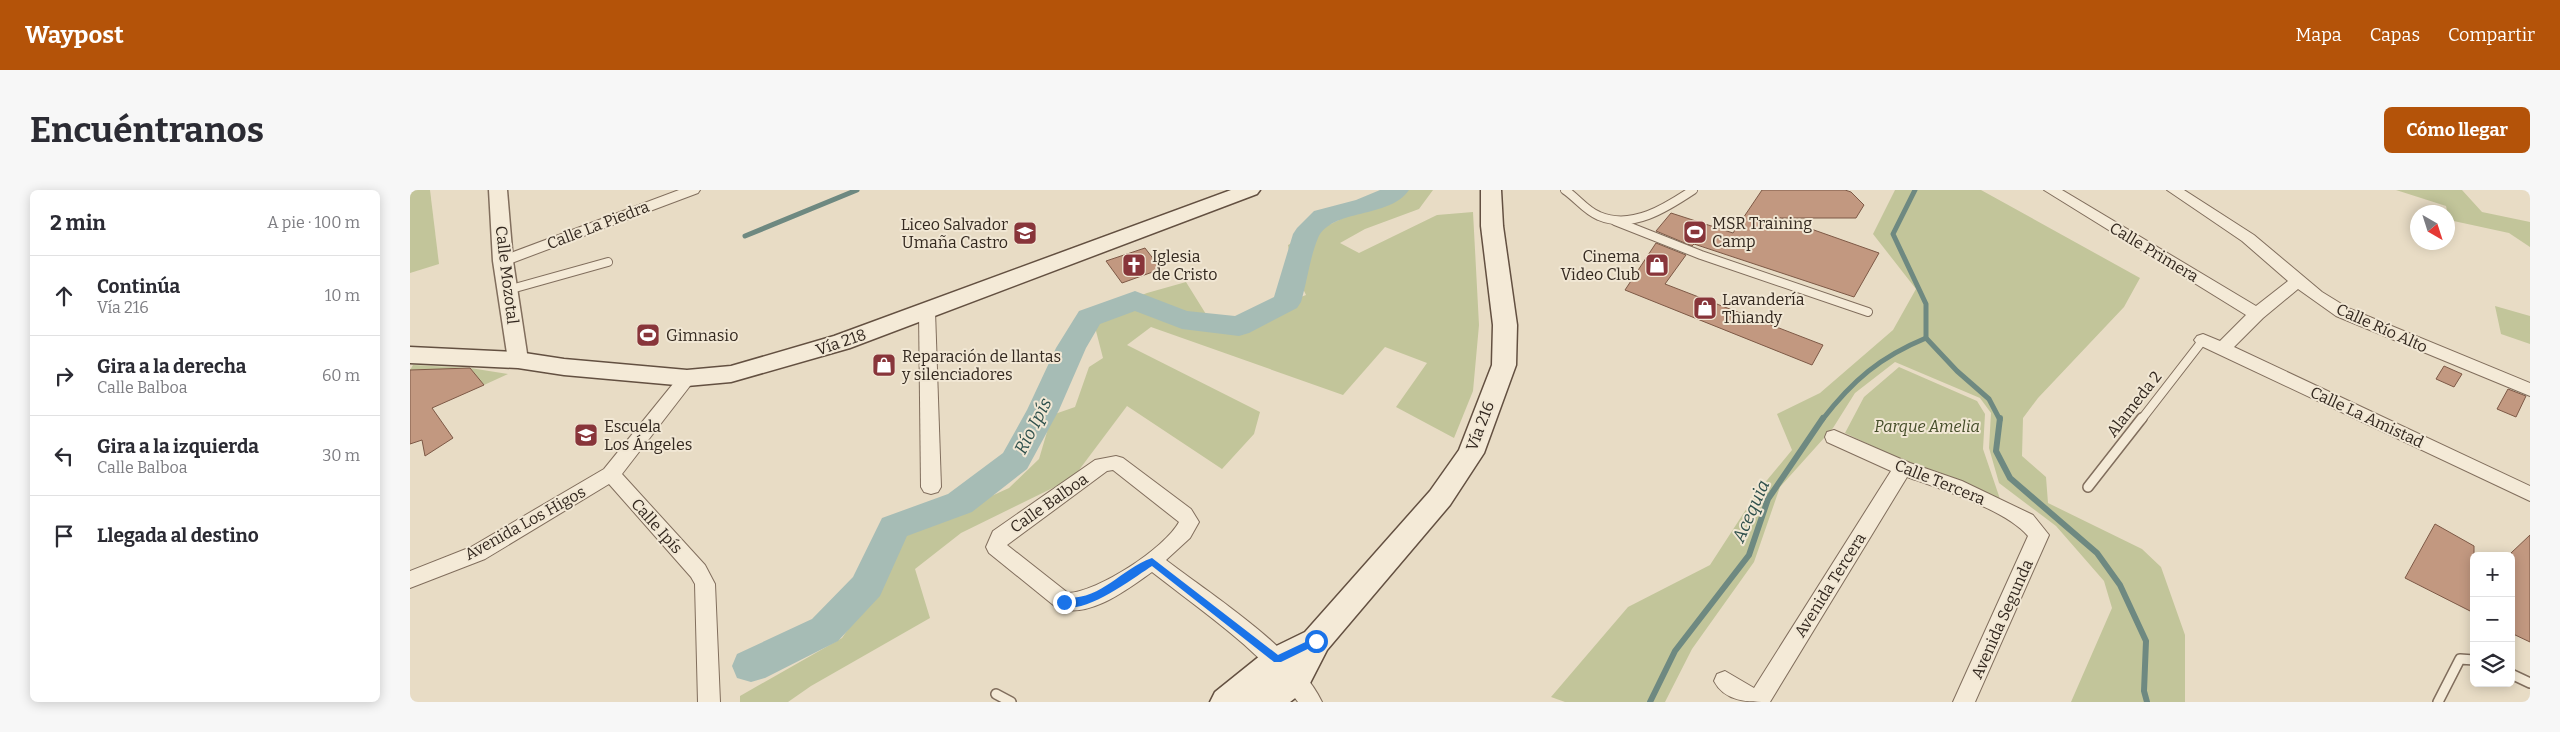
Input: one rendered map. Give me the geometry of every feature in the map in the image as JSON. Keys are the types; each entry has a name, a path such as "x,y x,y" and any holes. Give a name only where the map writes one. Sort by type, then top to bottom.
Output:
{"main road":[{"name":"Vía 218","path":"410,355 518,360 564,367 687,378 732,374 842,342 1250,190"},
{"name":"Vía 216","path":"1265,702 1294,688 1316,641 1440,498 1471,454 1504,365 1505,325 1492,226 1490,190"},
{"name":"Vía 216","path":"1226,702 1294,688"}],"street":[{"name":"Calle Mozotal","path":"498,190 504,261 518,360"},
{"name":"Calle La Piedra","path":"504,261 693,190"},
{"name":"Calle Primera","path":"2051,190 2257,314"},
{"name":"Calle Río Alto","path":"2174,190 2248,238 2316,296 2342,312 2530,390"},
{"path":"2222,348 2257,314 2299,280"},
{"path":"927,311 931,487"},
{"name":"Calle La Amistad","path":"2203,340 2530,494"},
{"path":"611,474 687,378"},
{"name":"Calle Tercera","path":"1834,437 1903,468 1955,486 2026,520 2039,535"},
{"name":"Calle Balboa","path":"1116,463 1184,514 1189,522 1183,533 1152,561 1095,598 1078,603 1064,602 996,547 1000,537 1102,465 1116,463"},
{"name":"Avenida Tercera","path":"1757,702 1903,468"},
{"name":"Avenida Los Higos","path":"410,580 478,552 611,474"},
{"name":"Calle Ipís","path":"611,474 698,570 705,584 709,702"},
{"name":"Avenida Segunda","path":"1964,702 2039,535"},
{"path":"1152,561 1294,688"},
{"path":"1725,681 1757,702"}],"lane":[{"path":"1565,190 1598,215 1700,255 1868,312"},
{"path":"1615,221 1645,217 1675,202 1693,190"},
{"path":"508,290 608,262"},
{"name":"Alameda 2","path":"2088,487 2203,340"},
{"path":"2438,702 2460,659 2470,660"},
{"path":"2515,676 2530,683"},
{"path":"996,694 1010,702"}],"green space":[{"path":"410,190 430,190 439,264 410,273"},
{"path":"1400,190 1433,190 1419,209 1365,229 1340,243 1359,253 1437,215 1473,212 1479,325 1473,391 1454,438 1396,407 1427,363 1385,347 1343,395 1151,327 1127,345 1260,412 1254,434 1222,469 1127,406 1073,478 961,533 915,569 930,618 811,686 788,702 740,702 740,696 842,638 876,589 863,559 906,535 1009,488 1039,459 1052,415 1075,407 1089,367 1103,358 1095,327 1122,303 1147,293 1186,282 1209,319 1251,316 1306,295 1291,264 1288,245"},
{"path":"1895,190 1981,190 2140,278 2124,307 2038,398 2023,418 2022,456 2046,477 2048,503 2142,549 2161,567 2185,635 2185,702 2071,702 2112,608 2104,581 2056,526 1999,483 1989,448 1991,413 1980,398 1895,362 1855,393 1833,428 1780,487 1754,562 1692,649 1665,702 1565,702 1551,697 1628,607 1710,565 1758,491 1792,450 1777,414 1820,393 1893,330 1916,289 1873,234"},
{"path":"2396,190 2462,190 2482,212 2530,222 2530,247 2509,233 2455,221 2455,205 2443,205"},
{"path":"2495,306 2530,316 2530,344 2501,334"},
{"path":"413,365 470,368 410,370"},
{"name":"Parque Amelia","path":"1899,367 1977,401 1985,414 1983,449 2000,499 1908,463 1845,433 1864,397"},
{"path":"470,368 508,374 484,385"}],"building":[{"path":"1762,190 1845,190 1851,192 1864,205 1856,218 1780,218 1879,253 1854,297 1694,244 1692,246 1656,231 1671,213 1733,233"},
{"path":"1656,243 1686,255 1665,284 1823,345 1812,365 1625,290"},
{"name":"Iglesia de Cristo","path":"1145,248 1161,269 1122,283 1106,261"},
{"path":"2444,366 2462,374 2454,387 2436,379"},
{"path":"470,368 484,385 432,408 453,438 425,456 422,440 410,444 410,370"},
{"path":"2508,389 2526,396 2516,417 2497,409"},
{"path":"2435,524 2474,546 2474,552 2470,552 2470,611 2405,578"},
{"path":"2530,535 2530,642 2515,635 2515,552 2512,552"}],"waterway":[{"path":"745,236 857,190"},
{"name":"Río Ipís","path":"751,666 825,630 867,586 894,527 960,503 1015,461 1043,410 1071,348 1089,318 1135,300 1182,320 1239,326 1287,302 1306,234 1323,217 1365,206 1389,196 1396,190"},
{"path":"1915,190 1893,234 1926,304 1926,338"},
{"name":"Acequia","path":"1822,420 1856,381 1868,371 1895,353 1926,338"},
{"path":"1926,338 1957,371 1989,399 2000,420"},
{"name":"Acequia","path":"1650,702 1675,651 1749,555 1768,499 1823,418"},
{"path":"2000,420 1996,451 2010,478 2097,553 2120,585 2146,641 2144,691 2147,702"}],"place":[{"name":"MSR Training Camp","path":"1695,232"},
{"name":"Liceo Salvador Umaña Castro","path":"1025,233"},
{"name":"Iglesia de Cristo","path":"1134,265"},
{"name":"Cinema Video Club","path":"1657,265"},
{"name":"Lavandería Thiandy","path":"1705,308"},
{"name":"Gimnasio","path":"648,335"},
{"name":"Reparación de llantas y silenciadores","path":"884,365"},
{"name":"Escuela Los Ángeles","path":"586,435"}],"route":[{"path":"1064,602 1078,603 1095,598 1152,561 1277,660 1316,641"}]}
